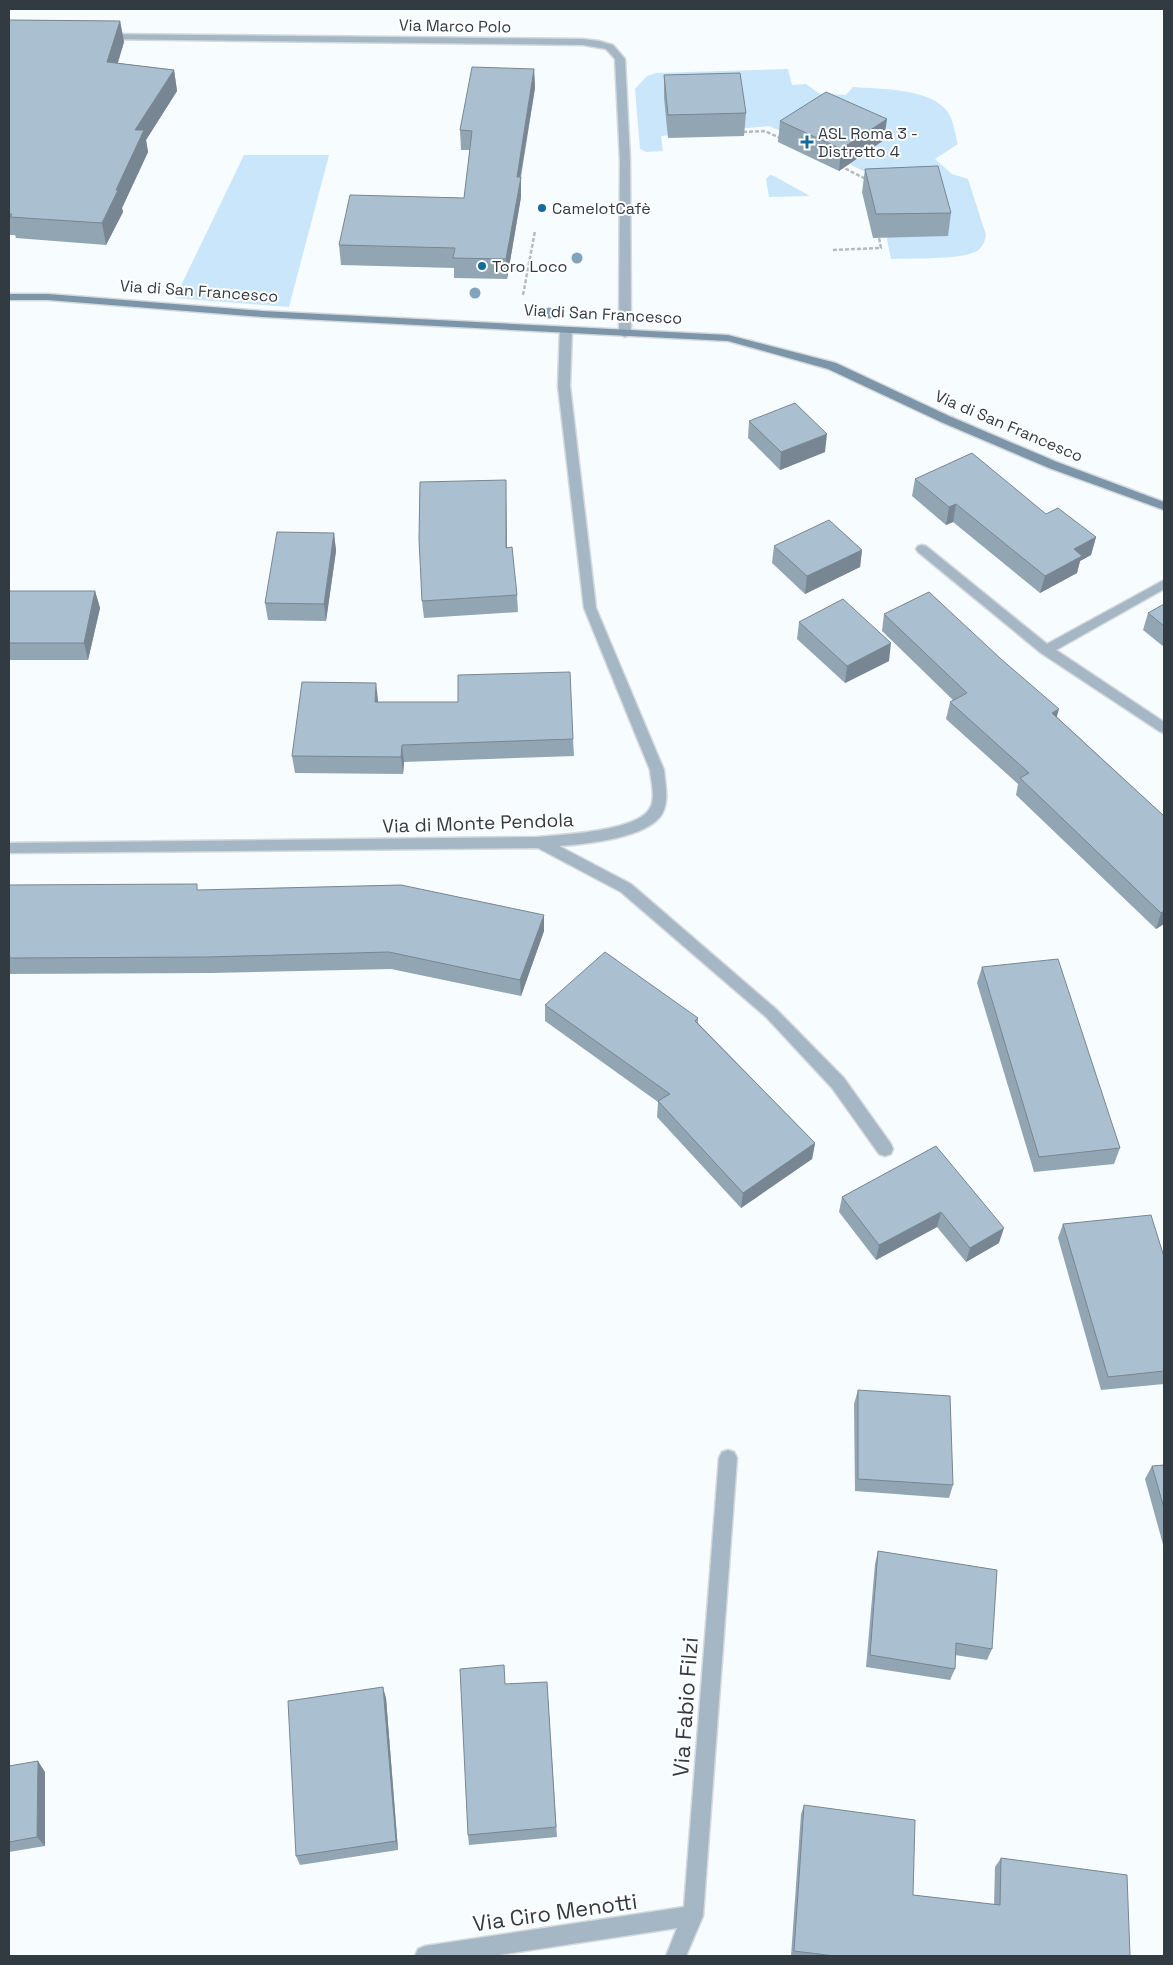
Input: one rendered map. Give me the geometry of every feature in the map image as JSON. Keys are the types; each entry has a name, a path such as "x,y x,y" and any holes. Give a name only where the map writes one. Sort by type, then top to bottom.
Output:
{"street":[{"name":"Via Marco Polo","path":"90,37 583,42 608,46 617,52 620,59 625,160 625,334"},
{"name":"Via di San Francesco","path":"9,297 48,297 262,314 728,338 832,366 945,419 1053,465 1164,506"},
{"name":"Via di Monte Pendola","path":"9,848 539,842 593,837 642,824 655,813 659,798 657,770 590,608 564,386 566,330"},
{"path":"922,549 1046,650 1164,728"},
{"path":"1046,650 1164,584"},
{"path":"539,842 626,888 771,1013 838,1083 885,1149"},
{"name":"Via Fabio Filzi","path":"676,1956 693,1916 728,1458"},
{"name":"Via Ciro Menotti","path":"425,1956 693,1916"}],"path":[{"path":"738,132 765,131 782,139"},
{"path":"832,163 866,179 868,188"},
{"path":"524,295 535,231"},
{"path":"832,250 881,248 878,231"}],"shaded area":[{"path":"788,69 792,85 806,84 820,94 846,95 853,87 891,90 919,95 942,105 951,117 958,144 935,159 952,174 968,179 986,235 981,248 970,254 960,256 891,259 874,176 849,164 884,140 789,135 769,126 661,136 663,151 646,152 640,149 635,89 647,76 656,73"},
{"path":"244,155 329,155 289,307 175,298"},
{"path":"770,175 810,196 769,197 766,179"}],"building":[{"path":"9,20 120,21 107,62 174,70 135,130 144,130 102,223 10,217 12,214 9,214"},
{"path":"472,67 534,69 517,177 521,177 506,259 453,258 455,248 339,245 350,195 464,198 472,131 460,130"},
{"path":"740,73 746,113 668,115 664,75"},
{"path":"826,92 887,119 841,149 780,121"},
{"path":"938,166 951,213 876,214 865,169"},
{"path":"795,403 827,434 781,452 749,421"},
{"path":"972,453 1046,514 1058,508 1096,537 1074,549 1082,556 1045,576 956,504 949,507 915,479"},
{"path":"506,480 506,548 512,547 517,595 422,601 419,539 420,482"},
{"path":"829,520 862,550 807,576 774,546"},
{"path":"277,532 334,533 324,604 265,603"},
{"path":"9,591 95,591 84,643 9,643"},
{"path":"929,592 1001,659 1059,709 1052,713 1164,816 1164,911 1161,913 1020,778 1029,773 950,702 967,693 884,614"},
{"path":"843,599 891,643 847,666 799,622"},
{"path":"1164,604 1164,626 1148,613"},
{"path":"570,672 573,739 402,745 401,757 292,756 302,682 376,683 375,702 458,702 458,675"},
{"path":"197,884 197,890 401,885 544,915 520,980 389,952 207,957 9,958 9,885"},
{"path":"605,952 698,1018 695,1021 815,1143 743,1193 658,1101 670,1094 545,1005"},
{"path":"1058,959 1120,1148 1039,1157 982,967"},
{"path":"936,1146 1004,1228 970,1248 941,1212 879,1245 842,1197"},
{"path":"1151,1215 1164,1257 1164,1371 1108,1377 1063,1224"},
{"path":"858,1390 950,1396 953,1485 858,1479"},
{"path":"1164,1465 1164,1508 1152,1466"},
{"path":"878,1551 997,1570 992,1649 956,1643 955,1669 870,1655"},
{"path":"504,1665 505,1684 547,1682 556,1827 468,1835 460,1669"},
{"path":"383,1687 396,1841 296,1856 288,1701"},
{"path":"38,1761 37,1837 9,1842 9,1766"},
{"path":"804,1805 915,1820 913,1895 1000,1905 1001,1858 1127,1875 1130,1956 835,1956 794,1951"}],"place":[{"name":"ASL Roma 3 - Distretto 4","path":"807,142"},
{"name":"CamelotCafè","path":"542,208"},
{"name":"Toro Loco","path":"482,266"}]}
